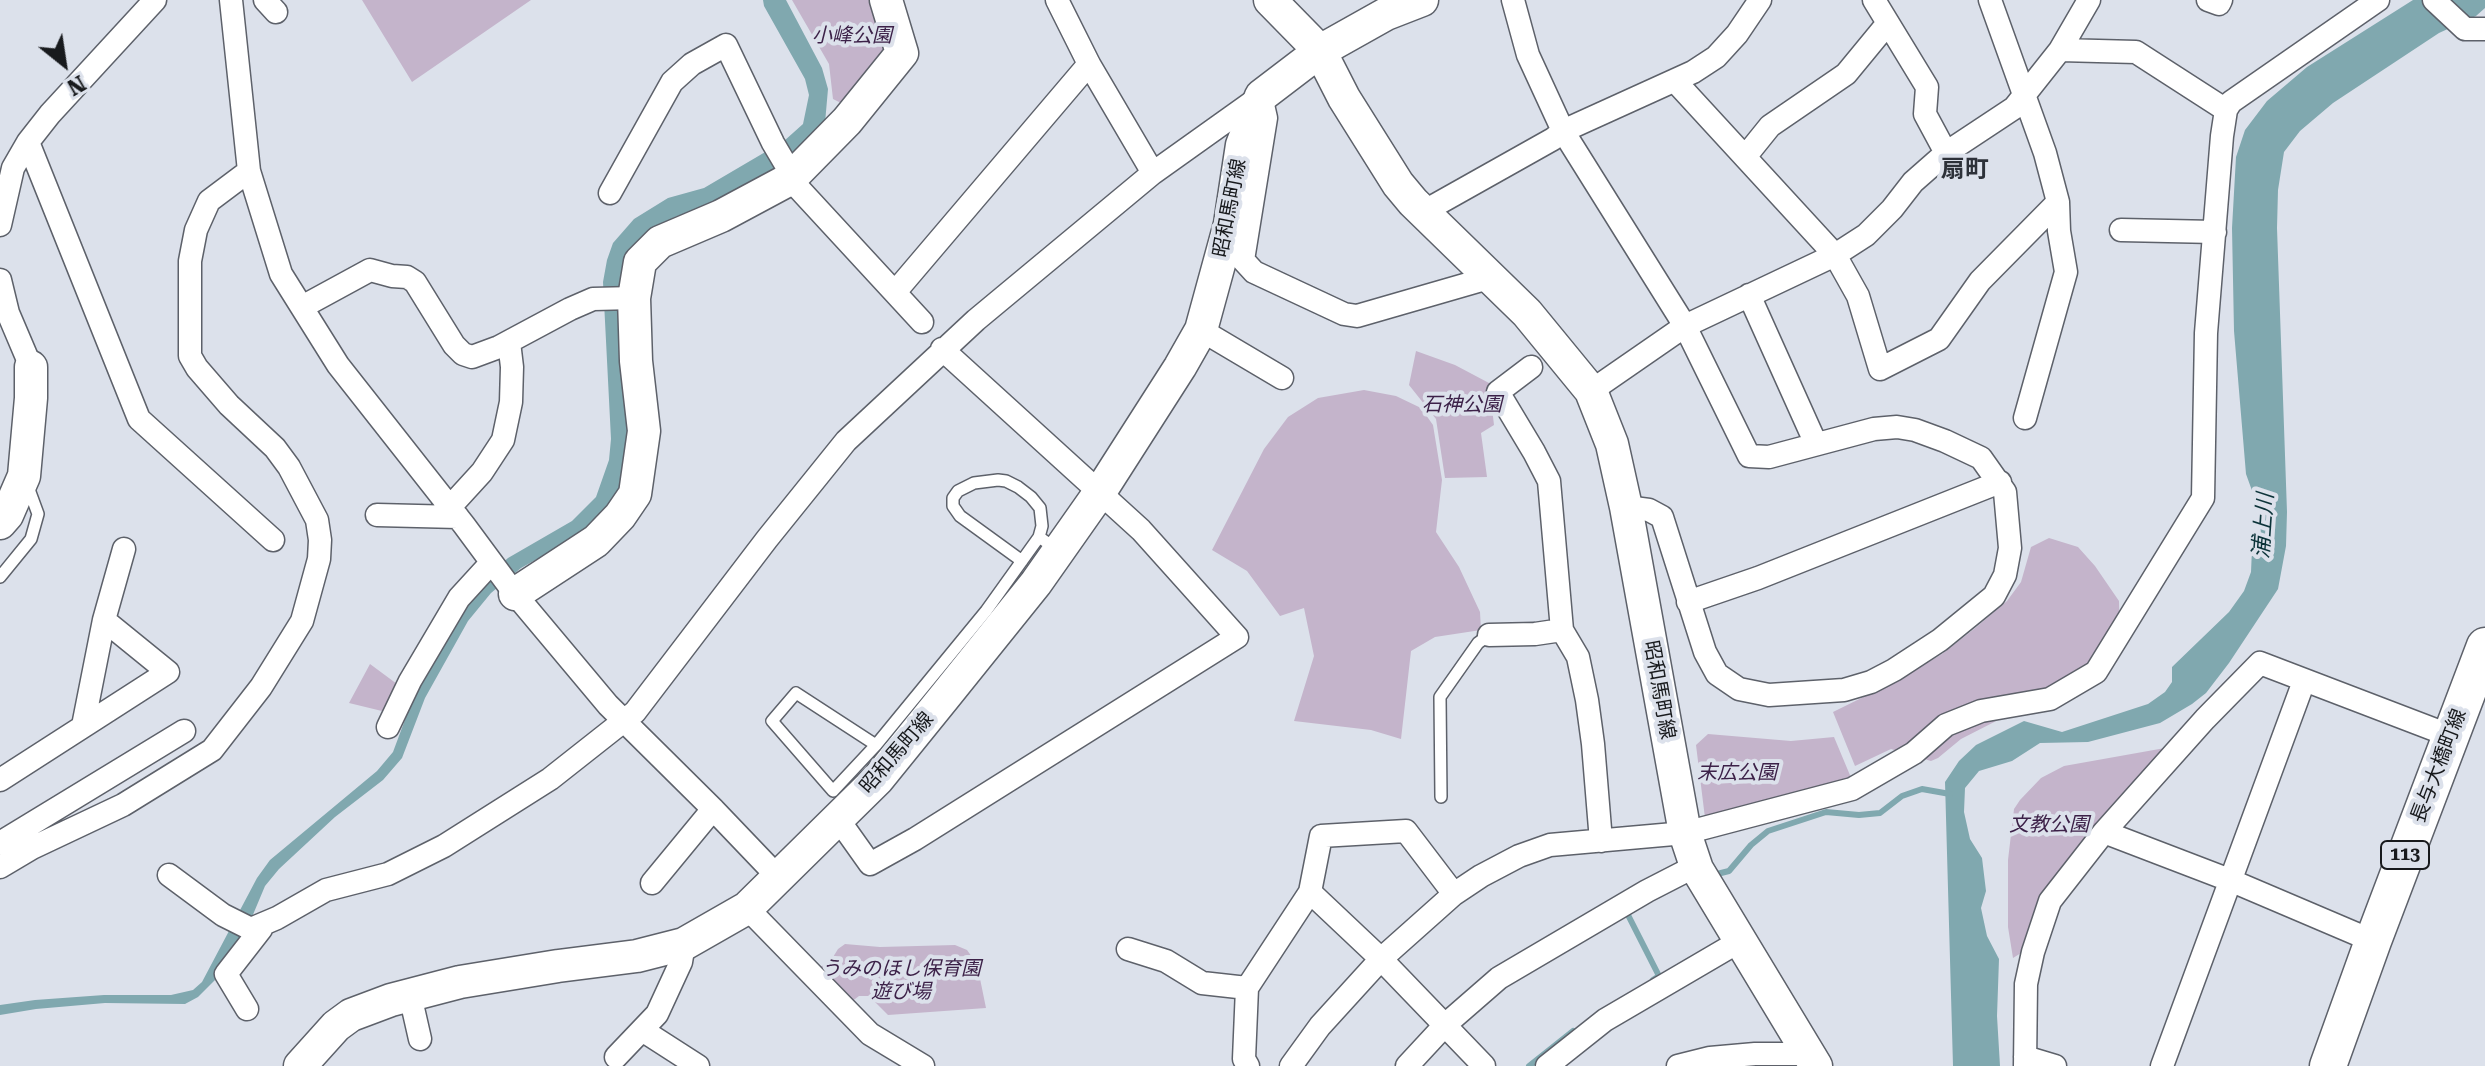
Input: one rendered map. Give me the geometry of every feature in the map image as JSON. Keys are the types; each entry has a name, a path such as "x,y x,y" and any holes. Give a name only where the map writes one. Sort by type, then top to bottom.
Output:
{"main road":[{"path":"513,590 596,541 620,516 635,494 644,431 631,298 640,262 660,242 721,216 788,172 847,121 902,53 886,0"},
{"name":"昭和馬町線","path":"1270,0 1320,51 1344,98 1398,184 1492,277 1546,335 1591,391 1612,444 1626,507 1685,833 1697,869 1813,1060"},
{"path":"1261,96 1384,7 1422,0"},
{"name":"昭和馬町線","path":"300,1066 326,1035 351,1015 410,995 495,976 637,956 684,944 747,908 878,779 1036,583 1049,544 1100,492 1201,330 1230,224 1242,145 1261,96"},
{"path":"0,523 7,515 24,476 31,367"},
{"name":"長与大橋町線","path":"2328,1066 2485,646"}],"street":[{"path":"0,225 13,168 28,142 155,0"},
{"path":"231,0 249,171 281,274 338,365 513,590 624,722 778,877"},
{"path":"1057,0 1089,64 1153,173"},
{"path":"1513,0 1528,55 1563,131 1685,326 1749,456 1769,457 1874,429 1894,419 1981,458 2005,492 2010,548 2005,575 1994,596 1940,640 1871,682 1844,690 1769,695 1739,689 1717,674 1705,652 1662,517 1649,510 1626,507"},
{"path":"1423,212 1563,131 1675,81 1716,57 1737,34 1760,0"},
{"path":"1874,0 1927,87 1925,114 1946,153"},
{"path":"1990,0 2045,153 2058,202 2066,272 2025,418"},
{"path":"1591,391 1685,326 1835,255 1866,235 1913,182 1946,153 2014,108 2060,50 2089,0"},
{"path":"2208,0 2219,4 2221,0"},
{"path":"1291,1066 1320,1026 1381,959 1454,894 1519,856 1550,845 1685,833 1852,789 1914,753 1946,725 1981,711 2050,699 2096,672 2203,498 2206,333 2226,110 2231,102 2378,0"},
{"path":"2434,0 2475,29"},
{"path":"1745,157 1770,126 1846,74 1888,23"},
{"path":"610,193 672,82 692,64 726,45 788,172 922,322"},
{"path":"2060,50 2136,52 2226,110"},
{"path":"896,291 1089,64"},
{"path":"1675,81 1835,255 1858,296 1882,375 1939,339 1980,281 2058,202"},
{"path":"257,927 326,890 388,874 444,846 550,779 624,722 635,712 846,441 942,349 1153,173 1261,96 1266,118 1243,260 1254,272 1344,314 1357,316 1492,277"},
{"path":"28,142 139,419 273,540"},
{"path":"0,867 32,848 123,805 212,750 261,687 302,621 319,559 317,520 289,467 275,448 229,405 190,356 190,261 196,230 209,201 249,171"},
{"path":"2121,230 2215,232"},
{"path":"302,307 370,270 407,277 415,282 454,345 463,354 472,357 509,342 593,299 631,298"},
{"path":"0,280 8,313 31,367"},
{"path":"1749,295 1816,444"},
{"path":"1201,330 1282,378"},
{"path":"454,512 503,440 511,402 509,342"},
{"path":"838,819 870,864 1021,774 1111,714 1237,637 1150,539 942,349"},
{"path":"1531,367 1498,392 1549,481 1562,630 1578,657 1587,700 1601,841"},
{"path":"1688,602 1758,578 2000,482"},
{"path":"377,515 454,512"},
{"path":"83,726 104,620 124,549"},
{"path":"388,727 410,681 459,598 491,563"},
{"path":"0,780 168,672 104,620"},
{"path":"1489,635 1562,630"},
{"path":"2055,1066 2025,1062 2026,984 2050,901 2104,832 2205,719 2260,663 2451,736"},
{"path":"2162,1066 2304,681"},
{"path":"0,843 184,731"},
{"path":"0,757 24,764"},
{"path":"652,883 713,809"},
{"path":"1248,1066 1244,1059 1247,988 1310,892 1321,836 1406,831 1454,894"},
{"path":"2104,832 2232,881 2373,941"},
{"path":"1407,1066 1445,1025 1499,978 1647,891 1684,872 1697,869"},
{"path":"169,875 223,915 261,929 226,974 247,1009"},
{"path":"1310,892 1381,959 1484,1066"},
{"path":"747,908 870,1034 923,1066"},
{"path":"1547,1066 1605,1020 1740,941"},
{"path":"616,1057 657,1014 681,962 684,944"},
{"path":"1128,949 1166,961 1202,983 1247,988"},
{"path":"410,995 420,1039"},
{"path":"642,1030 698,1066"},
{"path":"1678,1066 1710,1058 1755,1054 1813,1060"}],"lane":[{"path":"0,577 31,539 38,514 24,476"},
{"path":"876,745 796,693 772,721 833,791 876,745 986,611 1022,561 1049,544 1042,526 1040,508 1018,487 998,480 974,483 958,491 953,498 953,506 960,516 1022,561"},
{"path":"1441,797 1440,697 1478,643 1489,635"}],"green space":[{"path":"362,0 531,0 412,82"},
{"name":"小峰公園","path":"792,0 876,0 892,49 847,106 833,99 829,64"},
{"name":"石神公園","path":"1416,351 1455,365 1489,383 1494,425 1481,433 1487,477 1445,478 1436,419 1409,385"},
{"path":"1364,390 1396,396 1421,408 1433,425 1442,480 1436,532 1459,567 1480,612 1481,630 1435,637 1411,651 1401,739 1371,730 1294,721 1314,656 1304,608 1280,616 1247,571 1212,550 1264,449 1288,417 1318,398"},
{"path":"2049,538 2078,547 2119,601 2120,648 1961,739 1938,758 1931,761 1891,749 1855,766 1833,712 1902,678 1942,654 1974,629 2007,601 2021,582 2031,547"},
{"path":"370,664 397,684 386,712 349,703"},
{"name":"末広公園","path":"1708,734 1791,741 1834,737 1852,780 1705,818 1696,745"},
{"name":"文教公園","path":"2165,748 2034,923 2021,953 2013,958 2008,927 2008,860 2014,809 2020,800 2041,778 2064,766"},
{"name":"うみのほし保育園 遊び場","path":"845,944 880,947 955,945 967,950 977,964 986,1008 888,1015 869,996 859,996 851,1002 820,967 830,962"}],"water":[{"path":"763,0 786,0 822,68 828,89 825,123 801,154 707,210 677,216 659,226 646,234 629,253 630,439 621,487 607,509 582,534 521,568 491,593 468,621 425,698 402,758 383,780 335,817 279,869 265,886 252,917 217,978 198,997 185,1004 105,1003 0,1015 0,1005 35,1000 104,995 171,995 193,990 202,982 257,878 270,860 377,771 393,752 415,693 459,614 481,582 508,558 572,521 596,497 609,460 611,439 603,282 613,243 634,219 668,198 704,188 784,141 803,124 809,95 805,79"},
{"name":"浦上川","path":"2413,0 2485,0 2485,8 2476,16 2439,33 2333,103 2300,131 2284,152 2278,190 2277,228 2287,512 2286,546 2278,589 2229,663 2206,693 2192,704 2160,723 2088,742 2040,743 2012,761 1979,771 1965,788 1964,812 1970,839 1982,858 1986,891 1981,908 1987,936 1999,959 1997,1016 2000,1066 1953,1066 1945,782 1959,761 1976,745 2024,721 2062,732 2148,704 2165,692 2172,682 2172,667 2229,612 2244,591 2251,572 2252,549 2262,546 2259,510 2246,474 2234,331 2232,228 2236,157 2245,130 2267,101 2307,67"}],"waterway":[{"path":"1717,874 1729,871 1768,831 1826,812 1880,813 1902,796 1922,789 1950,794"},
{"path":"1626,911 1659,976 1653,980"},
{"path":"1529,1066 1573,1031"}],"district":[{"name":"扇町","path":"1965,170"}]}
